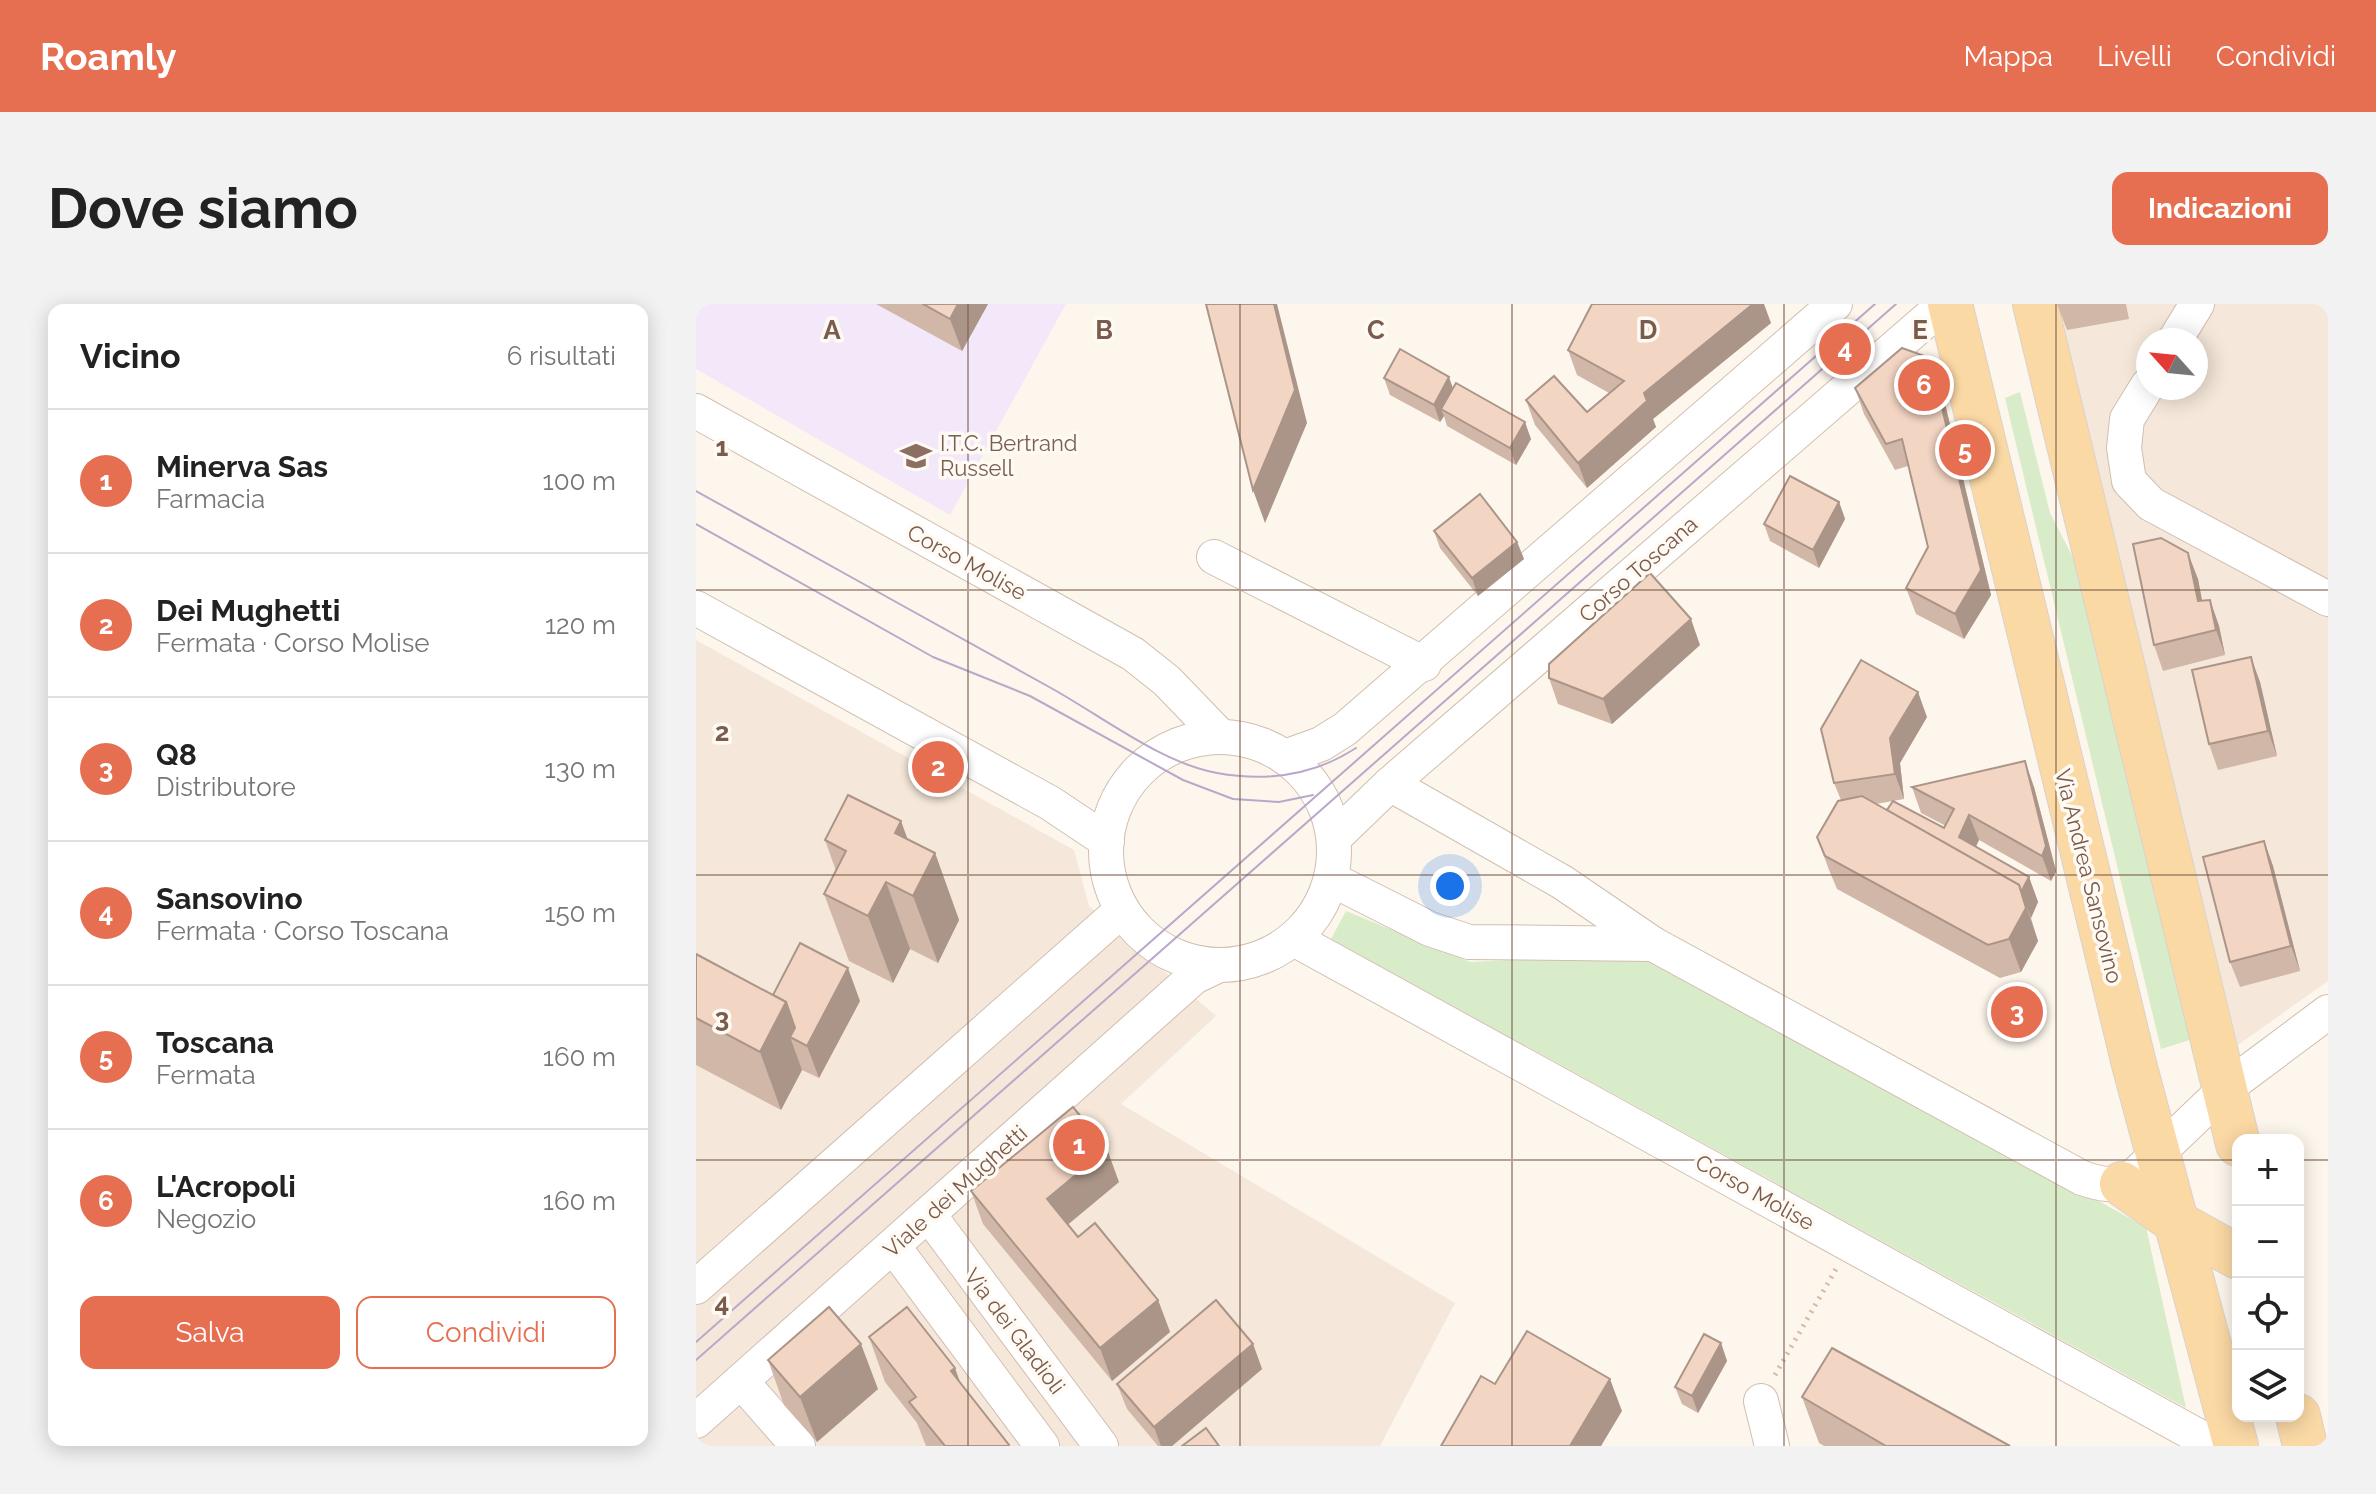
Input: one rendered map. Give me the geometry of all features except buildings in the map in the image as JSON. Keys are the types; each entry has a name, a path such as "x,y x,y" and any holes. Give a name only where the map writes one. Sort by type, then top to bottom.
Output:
{"main road":[{"name":"Via Andrea Sansovino","path":"1948,304 2134,1064 2236,1446"},
{"path":"2035,304 2236,1134"},
{"path":"2122,1184 2179,1224 2232,1254"},
{"path":"2299,1422 2304,1446"}],"street":[{"path":"1285,757 1321,744 1345,729 1424,664 1835,304"},
{"name":"Corso Toscana","path":"1334,838 1390,784 1948,304"},
{"path":"2182,328 2197,304"},
{"path":"2139,400 2127,419 2124,448 2129,481 2151,504 2328,599"},
{"name":"Corso Molise","path":"696,411 1133,654 1167,681 1221,737"},
{"path":"1214,557 1424,664"},
{"path":"696,608 1050,803 1107,841"},
{"path":"1221,737 1251,740 1285,757 1319,791 1334,838 1331,879 1315,912 1294,939 1258,960 1217,966 1193,963 1160,949 1136,929 1122,910 1109,877 1107,841 1117,806 1131,782 1147,765 1176,747 1221,737"},
{"path":"1390,784 1562,882 1653,944 2082,1178 2101,1185 2122,1184 2159,1155 2225,1089 2328,1012"},
{"path":"1331,879 1430,929 1469,942 1653,944"},
{"path":"696,1287 1122,910"},
{"name":"Corso Molise","path":"1294,939 2216,1446"},
{"name":"Viale dei Mughetti","path":"696,1421 1194,977 1217,966"},
{"name":"Via dei Gladioli","path":"929,1215 1101,1446"},
{"path":"893,1246 1042,1446"},
{"path":"741,1381 798,1446"},
{"path":"1761,1401 1772,1446"},
{"path":"2304,1446 2328,1434"}],"path":[{"path":"1761,1401 1850,1244"}],"shaded area":[{"name":"I.T.C. Bertrand Russell","path":"696,304 1066,304 950,515 696,369"},
{"path":"2055,304 2328,304 2328,981 2238,1045"},
{"path":"696,640 1074,850 1089,906 1216,1016 1121,1104 1455,1303 1380,1446 696,1446"}],"green space":[{"path":"2020,392 2050,513 2077,565 2193,1039 2161,1049 2005,398"},
{"path":"1346,911 1470,962 1647,953 2146,1227 2186,1408 1331,939"}],"tram line":[{"path":"696,1342 1875,304"},
{"path":"696,1360 1896,304"},
{"path":"696,491 1051,688 1131,737 1196,768 1236,776 1289,774 1323,765 1356,748"},
{"path":"696,524 933,657 1030,696 1183,780 1233,799 1279,802 1313,795"}],"place":[{"name":"Sansovino","path":"1845,349"},
{"name":"L'Acropoli","path":"1924,385"},
{"name":"Toscana","path":"1965,450"},
{"name":"I.T.C. Bertrand Russell","path":"916,456"},
{"name":"Dei Mughetti","path":"938,767"},
{"name":"Q8","path":"2017,1012"},
{"name":"Minerva Sas","path":"1079,1145"}]}
